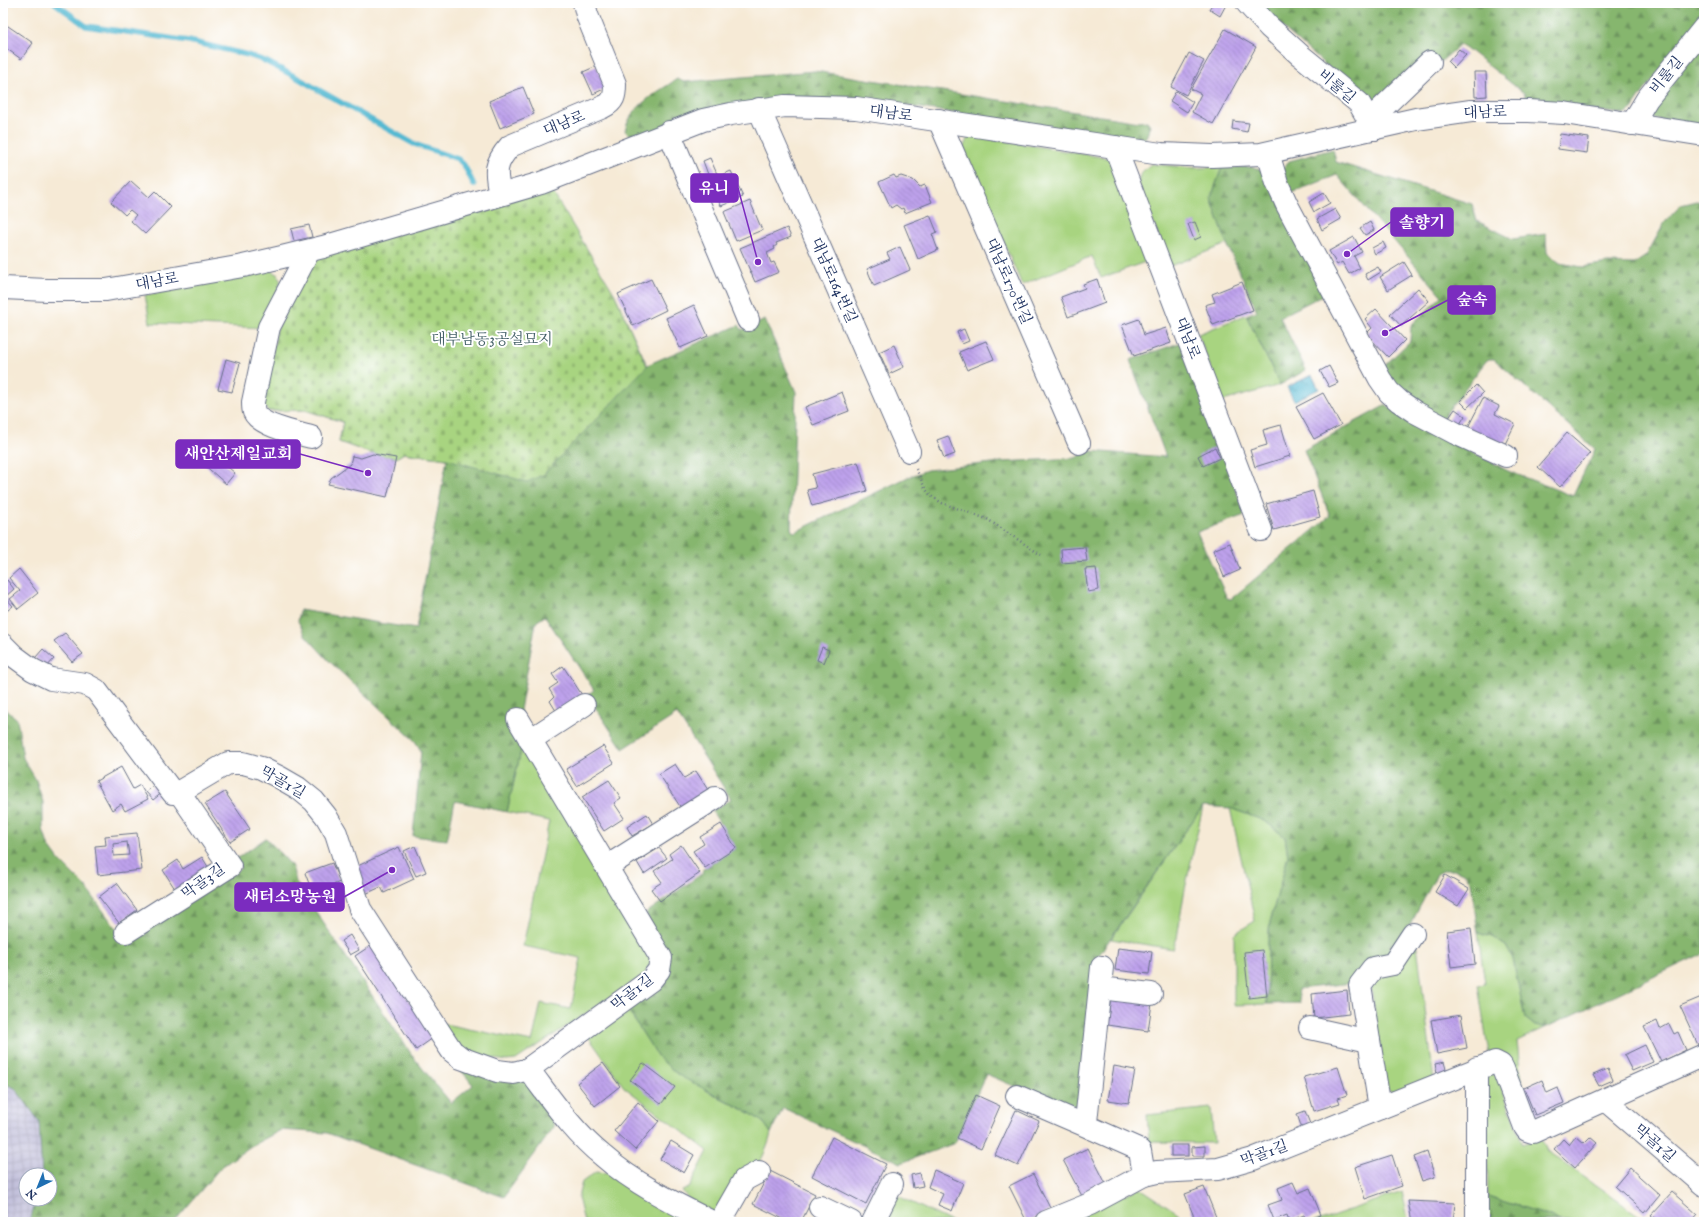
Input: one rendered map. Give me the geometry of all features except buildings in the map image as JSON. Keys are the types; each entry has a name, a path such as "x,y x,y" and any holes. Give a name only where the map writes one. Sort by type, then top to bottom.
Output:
{"street":[{"name":"대남로","path":"500,194 496,174 497,164 502,155 510,146 607,105 611,103 615,95 615,84 586,15 584,3"},
{"name":"비룰길","path":"1247,3 1269,27 1294,50 1359,102 1374,129"},
{"name":"비룰길","path":"1632,124 1647,99 1704,28"},
{"path":"1374,129 1379,111 1430,62"},
{"name":"대남로","path":"3,288 106,290 243,266 309,251 541,183 703,120 759,109 785,106 856,108 1115,147 1186,156 1237,156 1268,153 1416,119 1471,111 1529,111 1564,113 1704,134"},
{"name":"대남로164번길","path":"759,109 909,451"},
{"name":"대남로170번길","path":"939,120 1080,443"},
{"path":"669,132 748,320"},
{"name":"대남로","path":"1115,147 1261,530"},
{"path":"1268,153 1277,182 1287,205 1380,379 1389,392 1399,402 1415,412 1455,433 1506,456"},
{"path":"309,251 269,327 253,402 254,411 258,418 267,424 311,438"},
{"path":"3,645 14,656 33,670 51,679 85,684 96,690 104,698 169,789 173,793 179,792"},
{"path":"530,740 584,705"},
{"name":"막골1길","path":"179,792 228,763 243,763 261,768 298,788 314,801 336,833 360,909 452,1051 461,1058 497,1071 514,1073 528,1069 651,980 659,970 662,958 608,866 518,719"},
{"name":"막골3길","path":"126,932 230,866 179,792"},
{"path":"608,866 715,798"},
{"path":"1380,1108 1360,985 1373,968 1393,964 1413,934"},
{"path":"1091,1128 1086,1122 1101,977 1152,994"},
{"path":"1310,1028 1369,1041"},
{"name":"막골1길","path":"1046,1222 1090,1204 1144,1175 1157,1172 1218,1169 1253,1159 1495,1062 1501,1065 1525,1127 1533,1132 1704,1055"},
{"path":"1477,1068 1477,1222"},
{"path":"528,1069 570,1123 602,1156 636,1181 676,1204 712,1222"},
{"path":"1017,1096 1136,1148 1140,1151 1144,1175"},
{"name":"막골1길","path":"1605,1100 1704,1185"},
{"path":"720,1222 744,1180 759,1172"},
{"path":"873,1222 892,1184"},
{"path":"820,1207 851,1222"}],"path":[{"path":"909,451 925,488 931,496 942,502 987,519 1041,556"}],"shaded area":[{"path":"3,1083 15,1088 39,1121 42,1167 18,1167 18,1207 34,1207 30,1222 3,1222"}],"green space":[{"path":"1255,3 1704,3 1704,16 1644,91 1632,109 1624,114 1521,102 1525,99 1525,94 1465,47 1460,45 1438,64 1371,105"},
{"path":"1702,45 1704,48 1704,126 1655,119 1651,113 1652,102"},
{"path":"815,71 1139,122 1147,121 1150,125 1147,135 1143,140 1064,130 856,98 635,136 628,134 625,131 633,114 646,100 677,79 684,82"},
{"path":"969,135 1113,159 1148,261 1101,278 1092,256 1022,285 963,148"},
{"path":"1333,149 1336,162 1472,204 1477,221 1513,239 1546,234 1547,253 1560,263 1582,267 1608,263 1634,264 1646,256 1665,222 1681,205 1697,201 1704,203 1704,953 1547,1027 1535,1026 1525,1018 1513,959 1506,946 1492,937 1478,933 1471,882 1465,874 1456,870 1445,870 1437,874 1414,918 1388,958 1352,983 1298,989 1300,1003 1267,1004 1268,942 1270,922 1288,856 1285,837 1265,821 1230,808 1203,806 1094,962 1080,1099 1076,1105 1065,1108 986,1074 955,1143 901,1163 783,1108 771,1133 764,1123 750,1113 678,1075 658,1057 626,1007 669,973 646,913 703,873 702,870 736,848 712,811 731,799 677,714 623,749 587,695 594,690 545,616 536,622 520,710 523,742 507,812 455,801 447,840 413,836 421,751 415,741 330,662 305,635 298,621 300,610 416,629 447,459 404,453 396,458 373,454 339,442 343,422 305,410 268,411 614,293 647,365 739,325 742,330 765,320 796,392 791,528 792,531 795,532 908,477 927,470 1001,462 1075,458 1090,451 1166,457 1130,360 1182,342 1245,515 1197,532 1227,598 1231,599 1330,516 1304,450 1386,405 1508,471 1573,496 1595,449 1494,359 1489,359 1486,361 1442,419 1416,407 1381,369 1410,341 1411,325 1442,296 1337,175 1291,193 1283,168 1289,161"},
{"path":"1151,164 1196,168 1222,167 1211,198 1227,244 1170,266 1138,183 1141,174"},
{"path":"1222,167 1254,167 1265,173 1325,294 1280,317 1306,370 1280,385 1246,315 1257,311 1227,244 1211,198"},
{"name":"대부남동3공설묘지","path":"550,188 614,293 647,366 543,475 527,482 447,459 404,453 396,458 373,454 339,442 343,422 305,410 268,411 263,404 277,329 311,259"},
{"path":"269,270 277,274 281,282 264,328 150,323 145,295"},
{"path":"1246,315 1280,385 1223,401 1198,334"},
{"path":"3,707 17,719 23,758 36,780 43,802 43,829 48,845 59,860 86,887 125,941 241,868 236,859 266,838 292,866 296,882 414,1058 451,1103 473,1085 446,1052 524,1077 553,1120 554,1127 504,1197 327,1133 281,1130 251,1146 220,1168 174,1222 30,1222 34,1207 58,1207 58,1167 42,1167 39,1121 15,1088 3,1083"},
{"path":"523,742 653,959 644,975 516,1060 506,1061 463,1050 440,1023 532,1042 541,1003 571,1009 581,958 523,946 549,821 507,812"},
{"path":"1203,806 1184,894 1177,938 1173,949 1111,939"},
{"path":"1230,808 1265,821 1285,837 1288,856 1270,922 1268,942 1267,1004 1234,1005 1234,934 1255,921"},
{"path":"1478,933 1492,937 1506,946 1513,959 1525,1018 1535,1026 1547,1027 1517,1041 1524,1110 1489,1055 1478,985 1485,984"},
{"path":"1417,945 1434,1081 1392,1092 1387,1089 1370,981"},
{"path":"626,1007 658,1057 709,1092 750,1113 764,1123 771,1133 768,1145 757,1167 743,1187 719,1215 691,1202 682,1191 689,1188 708,1151 624,1087 587,1035"},
{"path":"1486,1073 1494,1075 1498,1081 1523,1144 1541,1138 1547,1151 1648,1222 1560,1222 1554,1218 1488,1196"},
{"path":"1211,1108 1214,1143 1149,1142 1147,1115"},
{"path":"596,1172 610,1173 700,1222 584,1222 578,1197 582,1182"},
{"path":"1140,1188 1178,1213 1182,1222 1058,1222"},
{"path":"1402,1192 1409,1222 1314,1222 1326,1218"},
{"path":"896,1195 952,1222 883,1222"},
{"path":"1488,1196 1554,1218 1560,1222 1486,1222"}],"water":[{"path":"1312,375 1319,389 1294,401 1287,387"}],"waterway":[{"path":"55,3 86,26 189,41 248,55 265,61 414,144 458,159 464,165 474,185"}],"place":[{"name":"솔향기","path":"1347,254"},
{"name":"유니","path":"758,262"},
{"name":"숲속","path":"1385,333"},
{"name":"새안산제일교회","path":"368,473"},
{"name":"새터소망농원","path":"392,870"}]}
